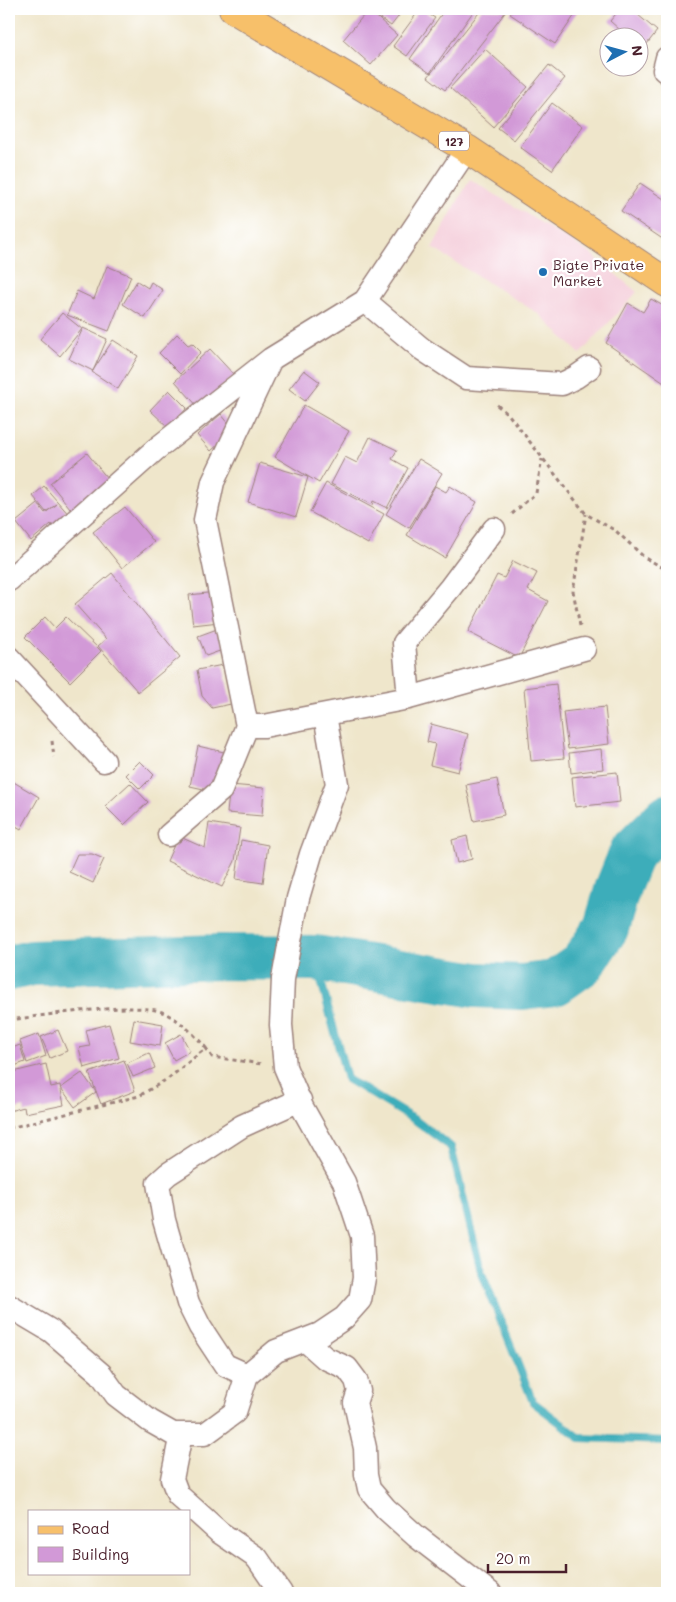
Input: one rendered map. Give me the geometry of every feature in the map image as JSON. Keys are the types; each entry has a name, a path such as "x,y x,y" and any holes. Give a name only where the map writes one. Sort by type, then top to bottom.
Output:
{"main road":[{"name":"127","path":"233,9 467,149 665,277"}],"street":[{"path":"667,58 664,70 667,72"},
{"path":"9,580 154,450 271,359 366,301 467,149"},
{"path":"366,301 422,349 466,378 562,384 589,368"},
{"path":"169,835 221,790 247,726 205,520 213,482 271,359"},
{"path":"409,698 404,643 450,588 494,529"},
{"path":"247,726 264,726 409,698 584,649"},
{"path":"9,658 104,761"},
{"path":"9,1306 50,1331 101,1374 116,1394 150,1421 173,1434 205,1434 235,1412 247,1375 276,1352 306,1341 344,1318 360,1300 364,1278 362,1236 344,1182 300,1100 285,1067 281,1025 283,979 298,898 310,854 337,784 326,715"},
{"path":"247,1375 225,1365 200,1327 188,1303 164,1220 158,1183 168,1174 242,1126 300,1100"},
{"path":"306,1341 324,1358 346,1368 356,1380 359,1391 355,1403 365,1448 366,1475 369,1489 386,1509 416,1536 490,1593"},
{"path":"181,1434 172,1479 178,1495 219,1532 257,1558 281,1593"}],"path":[{"path":"466,378 509,416 586,514 616,530 644,557 667,570"},
{"path":"494,529 536,493 542,458"},
{"path":"584,649 573,591 586,514"},
{"path":"9,1020 126,1008 161,1012 194,1034 212,1057 285,1067"},
{"path":"9,1128 139,1096 169,1078 206,1048"}],"shaded area":[{"name":"Bigte Private Market","path":"470,179 590,253 637,292 580,354 539,314 432,248"}],"building":[{"path":"369,9 404,9 391,26 371,12 397,35 371,65 343,40"},
{"path":"420,9 435,18 407,56 393,46"},
{"path":"445,9 475,9 430,73 410,59"},
{"path":"482,9 507,10 445,90 428,77"},
{"path":"514,9 579,9 555,44 510,14"},
{"path":"620,9 631,9 657,31 648,43 648,28 618,28 610,21"},
{"path":"485,49 528,87 493,127 450,88"},
{"path":"549,65 565,78 514,140 498,128"},
{"path":"552,103 583,126 552,170 520,147"},
{"path":"640,183 667,201 667,242 621,211"},
{"path":"107,266 131,276 109,331 67,315 77,291 94,299"},
{"path":"137,281 148,288 151,282 163,290 145,318 123,304"},
{"path":"651,299 667,308 667,385 606,343 628,303 643,312"},
{"path":"62,313 82,329 60,356 40,339"},
{"path":"83,328 107,339 93,371 69,359"},
{"path":"177,334 188,345 192,343 201,352 180,374 159,353"},
{"path":"113,340 138,356 118,389 92,372"},
{"path":"210,349 235,376 199,408 175,381"},
{"path":"304,370 320,382 305,401 289,389"},
{"path":"169,390 187,408 169,428 150,410"},
{"path":"304,405 349,431 319,483 275,457"},
{"path":"221,414 234,430 211,451 197,435"},
{"path":"370,437 397,450 392,459 408,468 387,508 373,501 372,505 331,484 345,457 357,463"},
{"path":"87,453 111,483 74,513 50,483"},
{"path":"419,459 442,473 409,528 386,514"},
{"path":"260,463 308,477 296,517 248,502"},
{"path":"326,483 384,514 368,544 310,512"},
{"path":"44,486 70,516 54,529 51,524 31,541 16,522 38,504 45,513 57,504 46,512 33,496"},
{"path":"435,486 446,492 450,486 477,502 445,558 407,535"},
{"path":"125,507 154,542 122,568 93,532"},
{"path":"513,561 537,573 528,590 548,601 519,658 468,632 497,575 504,578"},
{"path":"112,573 180,657 138,692 98,646 106,639 75,604"},
{"path":"216,592 219,622 193,625 189,595"},
{"path":"45,617 55,628 66,617 101,651 70,682 25,637"},
{"path":"217,629 225,649 206,656 198,636"},
{"path":"223,665 231,704 212,708 202,696 197,670"},
{"path":"556,684 564,758 531,761 524,688"},
{"path":"605,707 609,744 568,749 563,712"},
{"path":"431,724 468,734 458,772 430,765 435,744 427,742"},
{"path":"198,746 224,752 217,792 190,786"},
{"path":"601,749 603,769 571,773 569,753"},
{"path":"140,761 154,775 140,789 126,775"},
{"path":"617,772 620,802 575,807 572,777"},
{"path":"497,779 504,815 474,821 466,785"},
{"path":"12,781 39,797 21,829 9,822 9,786"},
{"path":"130,783 148,802 124,825 105,806"},
{"path":"230,785 264,788 262,816 227,813"},
{"path":"209,823 240,828 235,861 222,887 167,861 178,836 205,848"},
{"path":"467,836 472,859 457,863 452,840"},
{"path":"241,840 268,845 263,883 236,879"},
{"path":"77,854 92,854 104,859 93,883 69,872"},
{"path":"134,1019 163,1024 160,1046 130,1041"},
{"path":"109,1024 119,1058 84,1068 79,1048 90,1046 86,1030"},
{"path":"58,1030 67,1051 50,1058 41,1037"},
{"path":"39,1034 46,1056 27,1063 20,1041"},
{"path":"181,1034 190,1051 174,1060 165,1043"},
{"path":"9,1040 12,1048 20,1045 25,1062 9,1068"},
{"path":"149,1053 155,1068 133,1077 127,1063"},
{"path":"124,1060 135,1091 101,1104 89,1073"},
{"path":"46,1064 51,1087 60,1085 64,1105 25,1113 24,1107 9,1111 9,1073"},
{"path":"82,1073 96,1092 75,1107 61,1088"}],"waterway":[{"path":"9,968 32,963 222,957 315,958 476,985 522,987 555,983 582,964 606,928 618,887 632,852 667,817"},
{"path":"315,958 347,1079 415,1120 451,1147 481,1271 533,1402 580,1438 667,1441"}],"place":[{"name":"Bigte Private Market","path":"543,272"}]}
